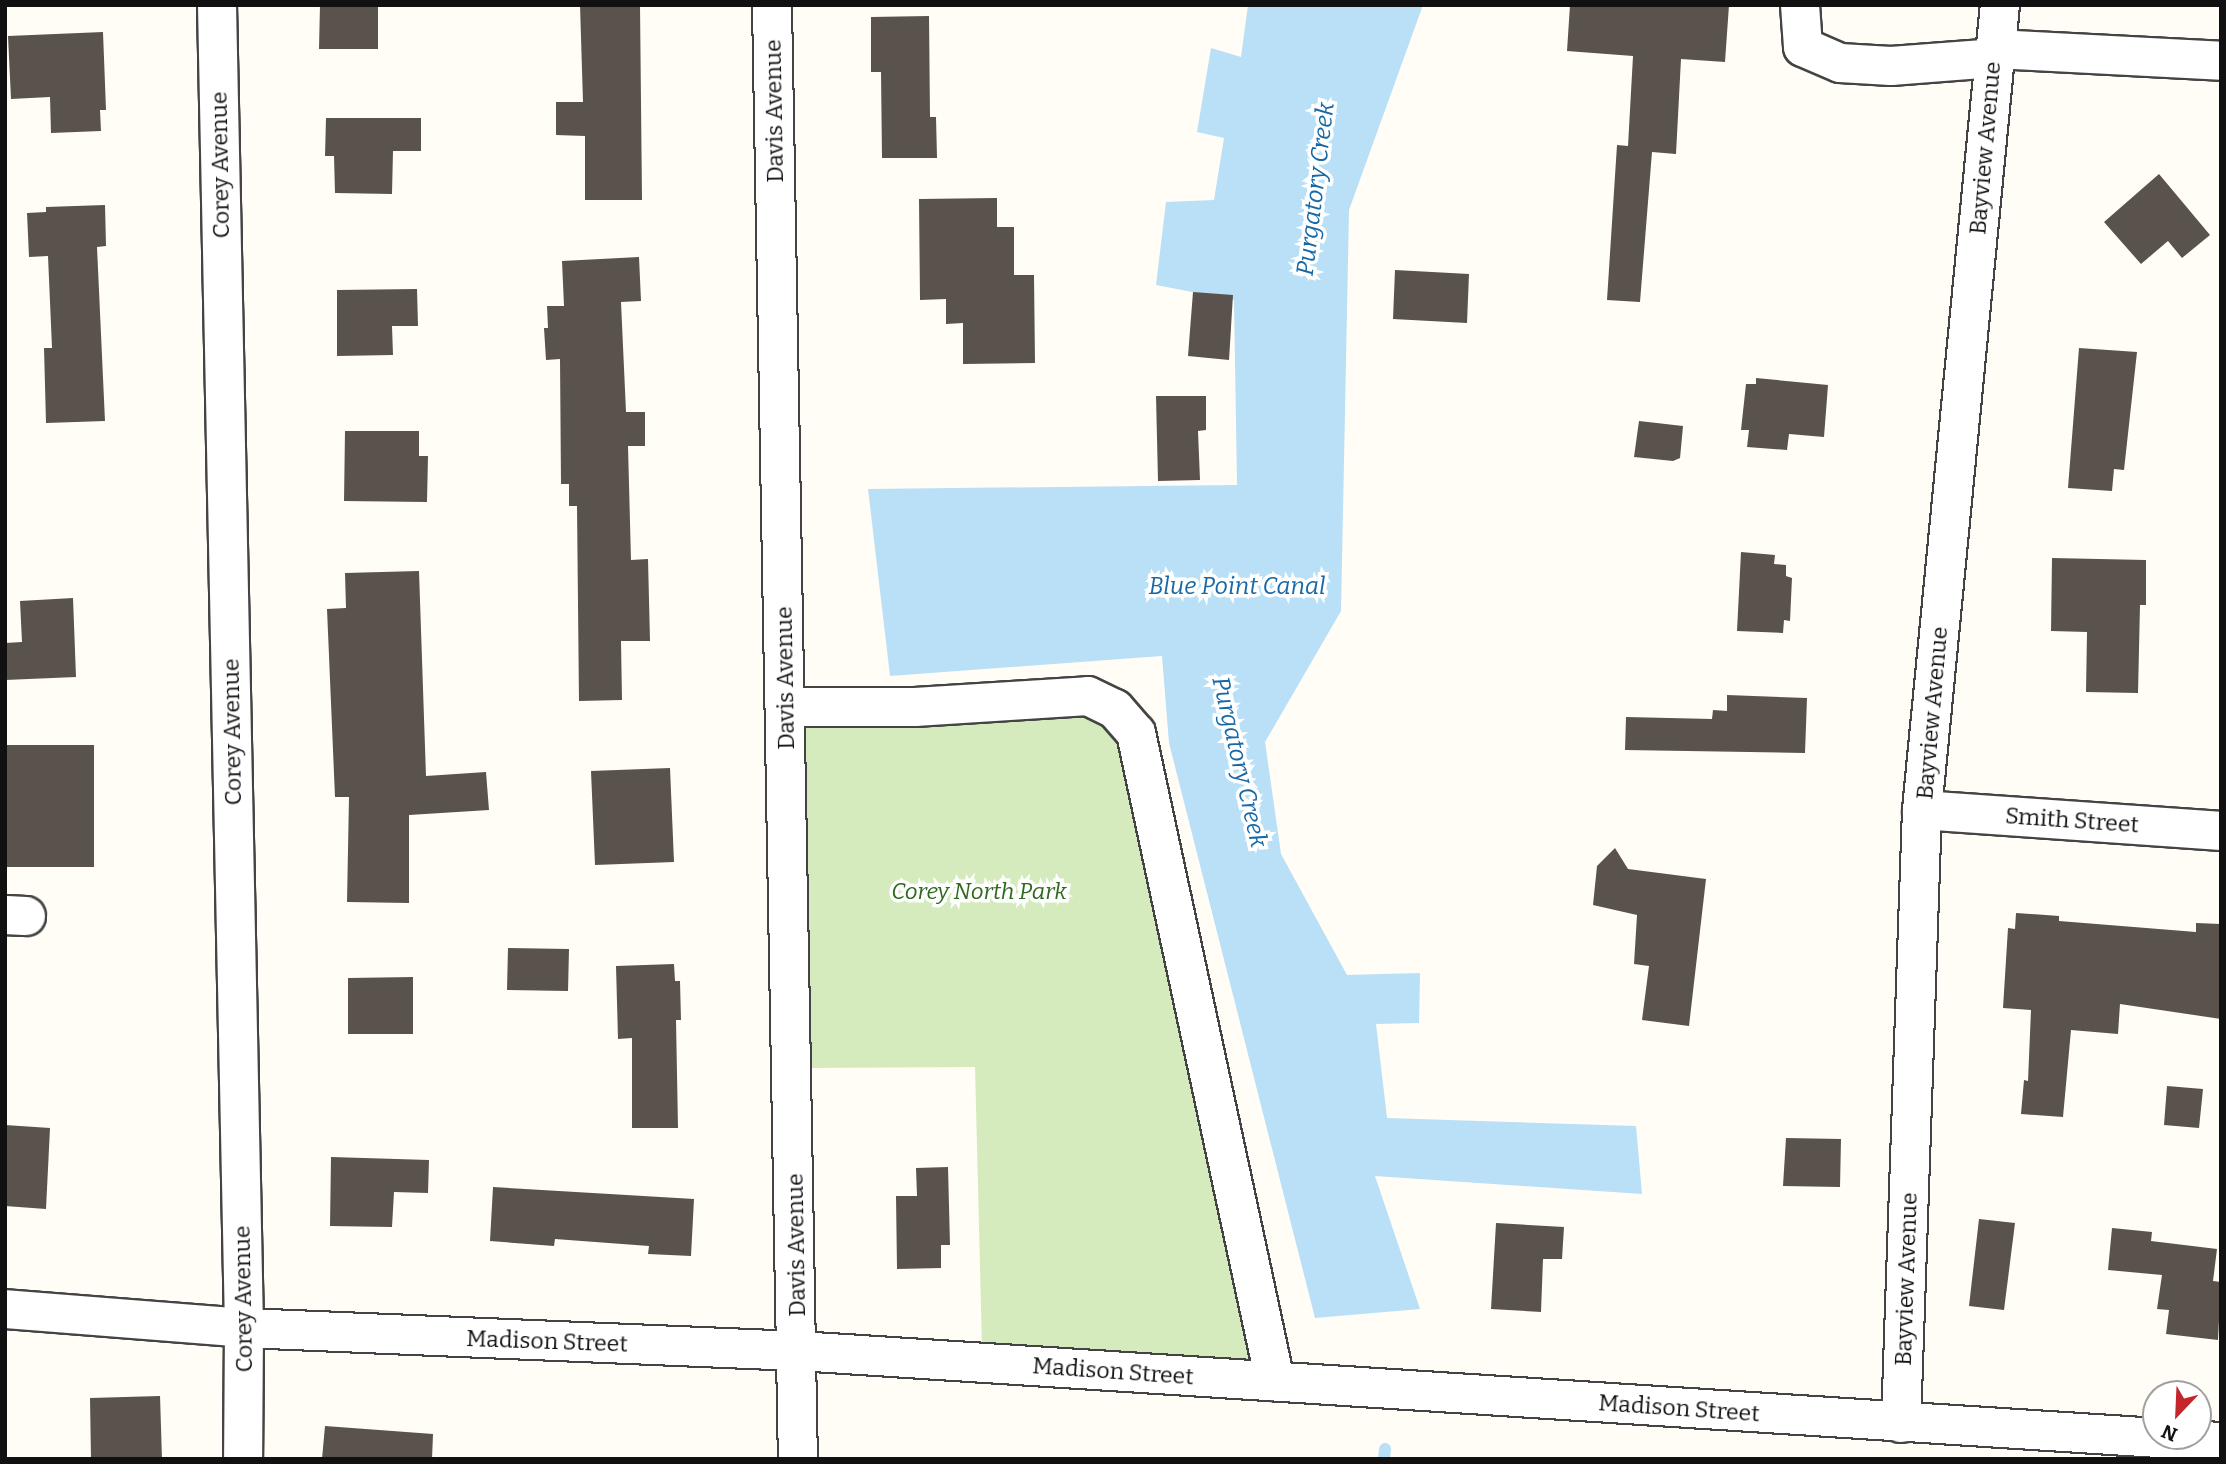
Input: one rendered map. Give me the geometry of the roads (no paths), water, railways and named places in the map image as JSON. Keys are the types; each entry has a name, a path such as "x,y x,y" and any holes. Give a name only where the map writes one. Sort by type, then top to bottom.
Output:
{"street":[{"name":"Corey Avenue","path":"217,5 244,1328 243,1459"},
{"name":"Davis Avenue","path":"772,5 798,1459"},
{"path":"1800,5 1802,47 1840,63 1891,66 1994,53 2221,61"},
{"name":"Bayview Avenue","path":"1901,1423 1922,810 2000,5"},
{"path":"785,707 915,707 1088,696 1115,709 1136,733 1275,1381"},
{"name":"Smith Street","path":"1922,810 2221,831"},
{"name":"Madison Street","path":"5,1309 244,1328 798,1351 2221,1442"}],"water":[{"name":"Blue Point Canal","path":"1248,5 1423,5 1349,210 1341,611 1265,742 1281,854 1347,975 1420,973 1419,1023 1376,1024 1387,1118 1636,1126 1642,1194 1375,1176 1420,1309 1315,1318 1169,743 1162,656 890,676 868,489 1237,485 1234,300 1156,285 1166,202 1214,200 1224,138 1197,132 1211,48 1241,57"}],"waterway":[{"name":"Purgatory Creek","path":"1384,1459 1385,1449"}],"park label":[{"name":"Corey North Park","path":"979,891"}]}
